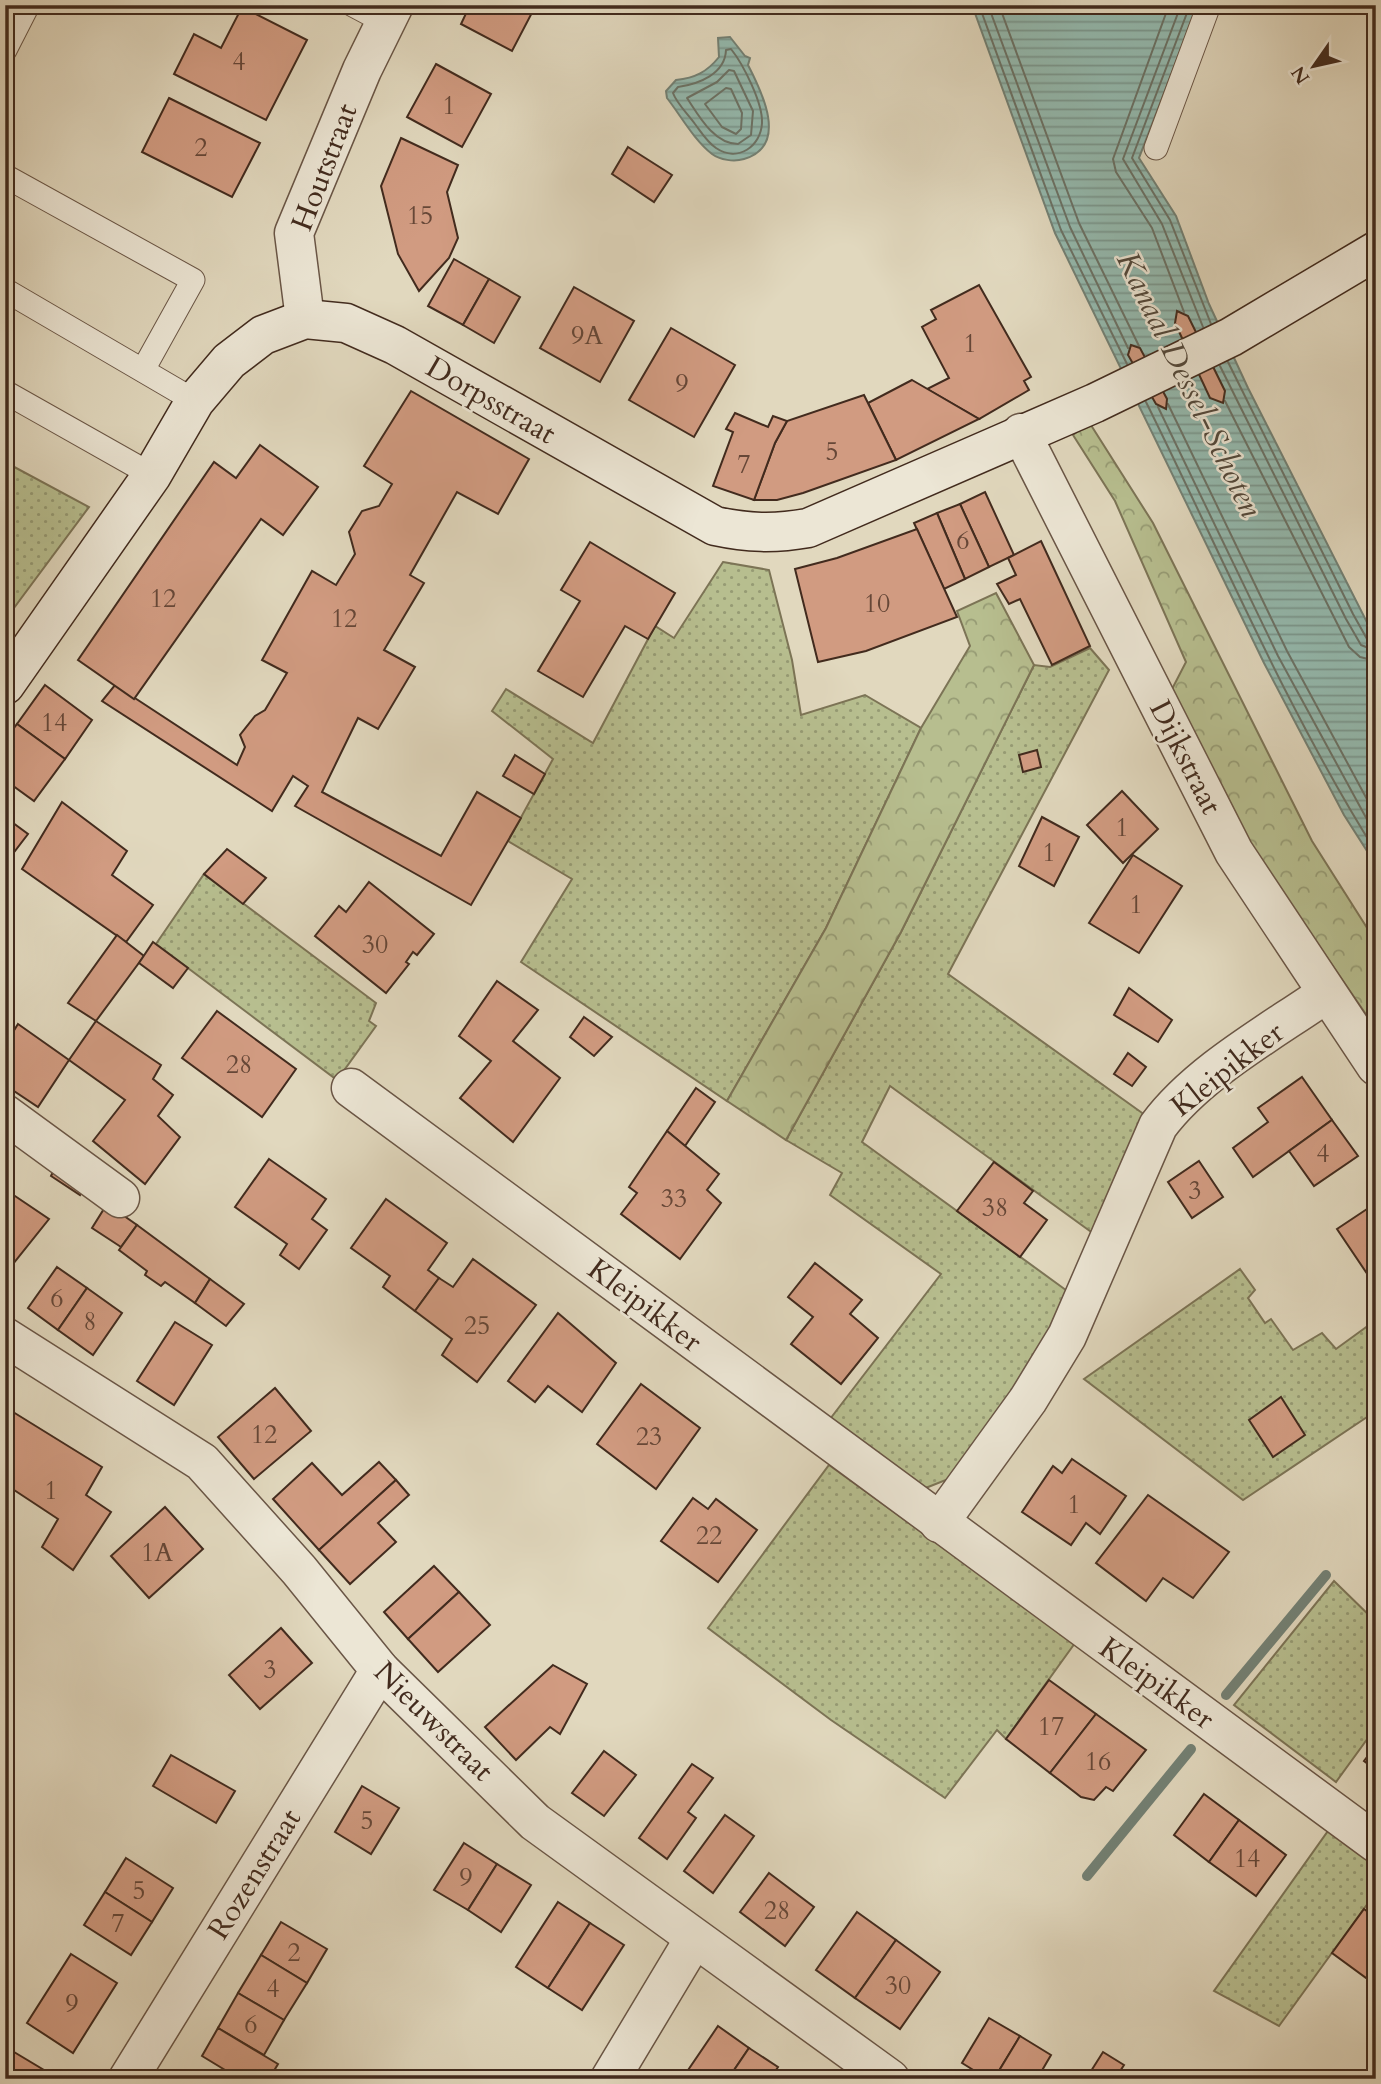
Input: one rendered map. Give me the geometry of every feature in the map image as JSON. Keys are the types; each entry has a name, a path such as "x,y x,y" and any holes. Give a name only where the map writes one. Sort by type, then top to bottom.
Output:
{"street":[{"name":"Houtstraat","path":"305,318 294,233 362,69 377,11"},
{"name":"Dorpsstraat","path":"5,685 152,475 195,401 229,361 263,335 305,318 346,323 395,345 680,508 715,526 752,534 808,528 1117,392 1231,337 1376,251"},
{"name":"Dijkstraat","path":"1021,433 1234,852 1376,1066"},
{"name":"Kleipikker","path":"939,1523 1028,1400 1067,1336 1158,1126 1172,1107 1194,1088 1327,993"},
{"name":"Kleipikker","path":"351,1088 1376,1843"},
{"path":"5,1114 120,1198"},
{"name":"Nieuwstraat","path":"5,1337 202,1462 299,1570 380,1670 535,1822 890,2079"},
{"name":"Rozenstraat","path":"128,2079 380,1670"},
{"path":"610,2079 694,1939"}],"lane":[{"path":"5,50 28,5"},
{"path":"1156,148 1209,5"},
{"path":"5,176 193,280 143,370"},
{"path":"5,290 195,401"},
{"path":"5,391 152,475"}],"green space":[{"path":"1089,422 1153,523 1312,841 1376,942 1376,1029 1251,847 1171,691 1186,662 1115,501 1073,435"},
{"path":"5,462 89,507 5,620"},
{"path":"723,562 769,570 792,660 801,715 865,695 921,728 826,928 727,1101 521,962 572,879 508,841 553,759 492,711 506,689 593,743 655,626 674,638"},
{"path":"996,593 1034,665 901,932 786,1140 727,1101 826,928 921,728 970,646 957,611"},
{"path":"1090,648 1109,670 948,974 1145,1115 1094,1234 890,1086 862,1142 1070,1293 1058,1327 951,1478 923,1489 827,1423 941,1274 830,1195 842,1173 786,1140 901,932 1034,665 1050,667"},
{"path":"204,874 376,1003 369,1021 376,1026 337,1080 156,944"},
{"path":"1240,1269 1255,1290 1248,1298 1265,1323 1271,1319 1293,1350 1322,1333 1336,1349 1376,1320 1376,1411 1243,1500 1084,1379"},
{"path":"829,1465 1075,1643 1006,1739 997,1730 945,1798 831,1720 708,1628"},
{"path":"1334,1581 1376,1622 1376,1727 1336,1782 1234,1705"},
{"path":"1328,1831 1376,1864 1376,1892 1279,2026 1214,1991"}],"water":[{"name":"Kanaal Dessel-Schoten","path":"972,5 1198,5 1139,158 1176,216 1209,304 1248,388 1376,640 1376,865 1344,815 1264,663 1055,233"},
{"path":"730,37 745,56 750,58 748,65 765,103 769,131 766,143 758,152 736,160 719,158 705,148 667,98 666,91 676,80 695,76 710,67 719,57 718,38"}],"building":[{"path":"470,5 536,5 512,51 461,24"},
{"path":"242,7 307,40 266,120 174,74 194,34 221,48"},
{"path":"436,64 491,94 462,147 407,117"},
{"path":"169,98 260,143 232,197 142,152"},
{"path":"401,138 458,165 447,192 458,238 449,258 419,291 398,254 381,186"},
{"path":"628,147 672,175 654,202 612,174"},
{"path":"454,259 489,279 463,325 428,306"},
{"path":"489,279 520,297 494,343 463,325"},
{"path":"979,285 1031,377 1024,381 1029,390 979,419 927,389 949,378 922,327 936,319 931,310"},
{"path":"574,287 634,321 600,382 540,348"},
{"path":"1177,311 1188,316 1225,391 1223,403 1210,398 1175,323"},
{"path":"671,328 735,365 694,437 629,400"},
{"path":"1131,345 1140,348 1167,399 1166,409 1156,404 1128,355"},
{"path":"912,380 979,419 896,460 868,403"},
{"path":"411,391 529,459 498,514 457,492 410,575 424,583 384,650 415,667 378,729 358,718 322,792 441,856 477,792 521,818 471,905 295,806 308,786 293,776 272,811 102,701 115,685 237,765 245,747 240,735 255,716 265,710 287,673 262,660 312,571 336,585 355,554 349,532 362,511 379,506 392,484 364,466"},
{"path":"864,395 896,460 803,493 777,500 754,500 775,443 787,421"},
{"path":"735,413 768,427 773,416 787,421 775,443 754,500 713,486 733,432 726,429"},
{"path":"260,445 318,487 283,535 261,519 134,699 78,660 214,462 236,478"},
{"path":"985,492 1014,555 989,567 960,504"},
{"path":"960,504 989,567 965,579 937,513"},
{"path":"937,513 965,579 944,589 914,523"},
{"path":"917,529 957,617 866,651 818,662 795,569 837,558"},
{"path":"1041,541 1090,646 1052,665 1020,599 1009,604 997,584 1016,575 1008,558"},
{"path":"590,542 675,593 648,639 625,626 583,697 538,671 580,601 561,590"},
{"path":"45,685 92,720 65,759 17,724"},
{"path":"17,724 65,759 34,801 5,780 5,740"},
{"path":"1037,750 1041,767 1023,772 1019,755"},
{"path":"515,755 545,774 534,794 503,776"},
{"path":"1122,791 1158,829 1123,863 1087,825"},
{"path":"62,802 127,851 112,875 153,905 126,942 22,869"},
{"path":"5,817 28,834 5,864"},
{"path":"1042,817 1079,837 1054,886 1019,866"},
{"path":"227,849 266,878 243,904 204,874"},
{"path":"1133,855 1182,886 1139,953 1089,923"},
{"path":"369,882 434,934 417,955 413,952 406,962 409,964 386,993 315,936 339,906 346,912"},
{"path":"117,935 144,956 96,1021 68,1003"},
{"path":"153,942 188,968 173,988 139,963"},
{"path":"497,981 538,1010 513,1041 560,1078 513,1142 460,1098 491,1061 459,1036"},
{"path":"1129,988 1172,1020 1158,1042 1114,1015"},
{"path":"217,1011 296,1069 262,1117 182,1058"},
{"path":"584,1017 612,1037 594,1056 570,1037"},
{"path":"96,1021 161,1065 153,1079 173,1095 158,1116 180,1137 145,1184 93,1141 125,1100 69,1060"},
{"path":"18,1024 69,1060 38,1107 5,1085 5,1045"},
{"path":"1128,1053 1146,1067 1132,1086 1114,1074"},
{"path":"1302,1077 1332,1120 1253,1177 1233,1148 1268,1122 1258,1108"},
{"path":"696,1088 715,1102 685,1146 667,1131"},
{"path":"1332,1120 1358,1156 1314,1186 1289,1151"},
{"path":"667,1131 719,1174 707,1190 721,1203 680,1259 621,1214 637,1193 629,1187"},
{"path":"269,1159 326,1199 312,1219 327,1230 299,1269 280,1255 287,1244 235,1207"},
{"path":"1199,1161 1223,1197 1192,1218 1168,1182"},
{"path":"58,1162 88,1182 80,1195 51,1176"},
{"path":"994,1162 1033,1191 1024,1203 1047,1220 1020,1257 957,1211"},
{"path":"12,1194 49,1219 5,1274 5,1202"},
{"path":"386,1199 447,1243 428,1270 439,1278 415,1311 383,1287 390,1276 351,1248"},
{"path":"1376,1203 1376,1287 1337,1229"},
{"path":"107,1204 137,1225 121,1247 92,1228"},
{"path":"137,1225 210,1279 195,1303 165,1282 161,1286 145,1275 147,1271 119,1250"},
{"path":"473,1259 536,1305 477,1382 442,1355 452,1339 415,1311 439,1278 453,1287"},
{"path":"815,1263 862,1300 850,1314 878,1338 841,1384 791,1344 813,1317 788,1297"},
{"path":"57,1267 87,1288 58,1330 28,1308"},
{"path":"210,1279 244,1304 226,1326 195,1303"},
{"path":"87,1288 122,1313 93,1355 58,1330"},
{"path":"558,1313 616,1363 582,1412 548,1386 535,1402 508,1381"},
{"path":"175,1322 212,1345 174,1405 137,1381"},
{"path":"641,1384 700,1428 656,1489 597,1444"},
{"path":"275,1388 311,1431 254,1479 218,1437"},
{"path":"1281,1397 1305,1435 1273,1457 1249,1420"},
{"path":"5,1407 102,1467 86,1495 111,1512 73,1570 42,1547 58,1519 5,1484"},
{"path":"1072,1459 1126,1496 1100,1534 1086,1523 1071,1545 1022,1512 1053,1466 1062,1473"},
{"path":"379,1462 396,1480 319,1550 273,1499 312,1463 342,1495"},
{"path":"396,1480 409,1495 378,1523 396,1542 350,1584 319,1550"},
{"path":"1148,1495 1229,1552 1193,1598 1163,1578 1146,1601 1096,1563"},
{"path":"693,1498 708,1509 716,1499 757,1530 718,1582 661,1541"},
{"path":"165,1507 203,1549 149,1598 111,1556"},
{"path":"434,1566 459,1592 408,1639 384,1612"},
{"path":"459,1592 490,1625 438,1672 408,1639"},
{"path":"281,1628 312,1663 260,1709 229,1675"},
{"path":"553,1665 587,1684 560,1734 550,1727 516,1760 485,1727"},
{"path":"1049,1680 1096,1714 1050,1773 1006,1739"},
{"path":"1096,1714 1146,1750 1113,1791 1106,1787 1094,1800 1081,1797 1050,1773"},
{"path":"1376,1745 1376,1770 1364,1761"},
{"path":"604,1751 636,1775 604,1816 572,1793"},
{"path":"171,1755 235,1791 216,1823 153,1786"},
{"path":"692,1764 713,1778 688,1812 696,1818 667,1859 639,1838"},
{"path":"362,1786 399,1808 371,1854 335,1832"},
{"path":"1204,1794 1239,1820 1209,1862 1174,1835"},
{"path":"725,1815 754,1836 713,1893 684,1871"},
{"path":"1239,1820 1286,1855 1256,1896 1209,1862"},
{"path":"464,1843 497,1864 468,1910 434,1890"},
{"path":"126,1858 173,1888 152,1922 105,1892"},
{"path":"497,1864 531,1885 501,1932 468,1910"},
{"path":"769,1873 814,1907 785,1946 740,1912"},
{"path":"105,1892 152,1922 131,1955 84,1925"},
{"path":"558,1902 590,1923 548,1988 516,1967"},
{"path":"1364,1909 1376,1918 1376,1979 1373,1983 1332,1953"},
{"path":"857,1912 896,1940 855,1998 816,1970"},
{"path":"281,1922 327,1949 307,1983 261,1955"},
{"path":"590,1923 624,1945 582,2010 548,1988"},
{"path":"896,1940 940,1972 900,2029 855,1998"},
{"path":"71,1954 117,1983 73,2053 27,2023"},
{"path":"261,1955 307,1983 284,2020 238,1993"},
{"path":"238,1993 284,2020 264,2055 218,2028"},
{"path":"989,2018 1020,2036 994,2079 988,2079 962,2063"},
{"path":"718,2026 749,2048 728,2079 682,2079"},
{"path":"218,2028 278,2064 269,2079 240,2079 202,2056"},
{"path":"1020,2036 1051,2055 1037,2079 994,2079"},
{"path":"749,2048 778,2067 770,2079 728,2079"},
{"path":"9,2049 59,2079 5,2079 5,2055"},
{"path":"1103,2052 1124,2065 1115,2079 1086,2079"}],"waterway":[{"path":"1226,1695 1326,1575"},
{"path":"1087,1876 1191,1749"}]}
